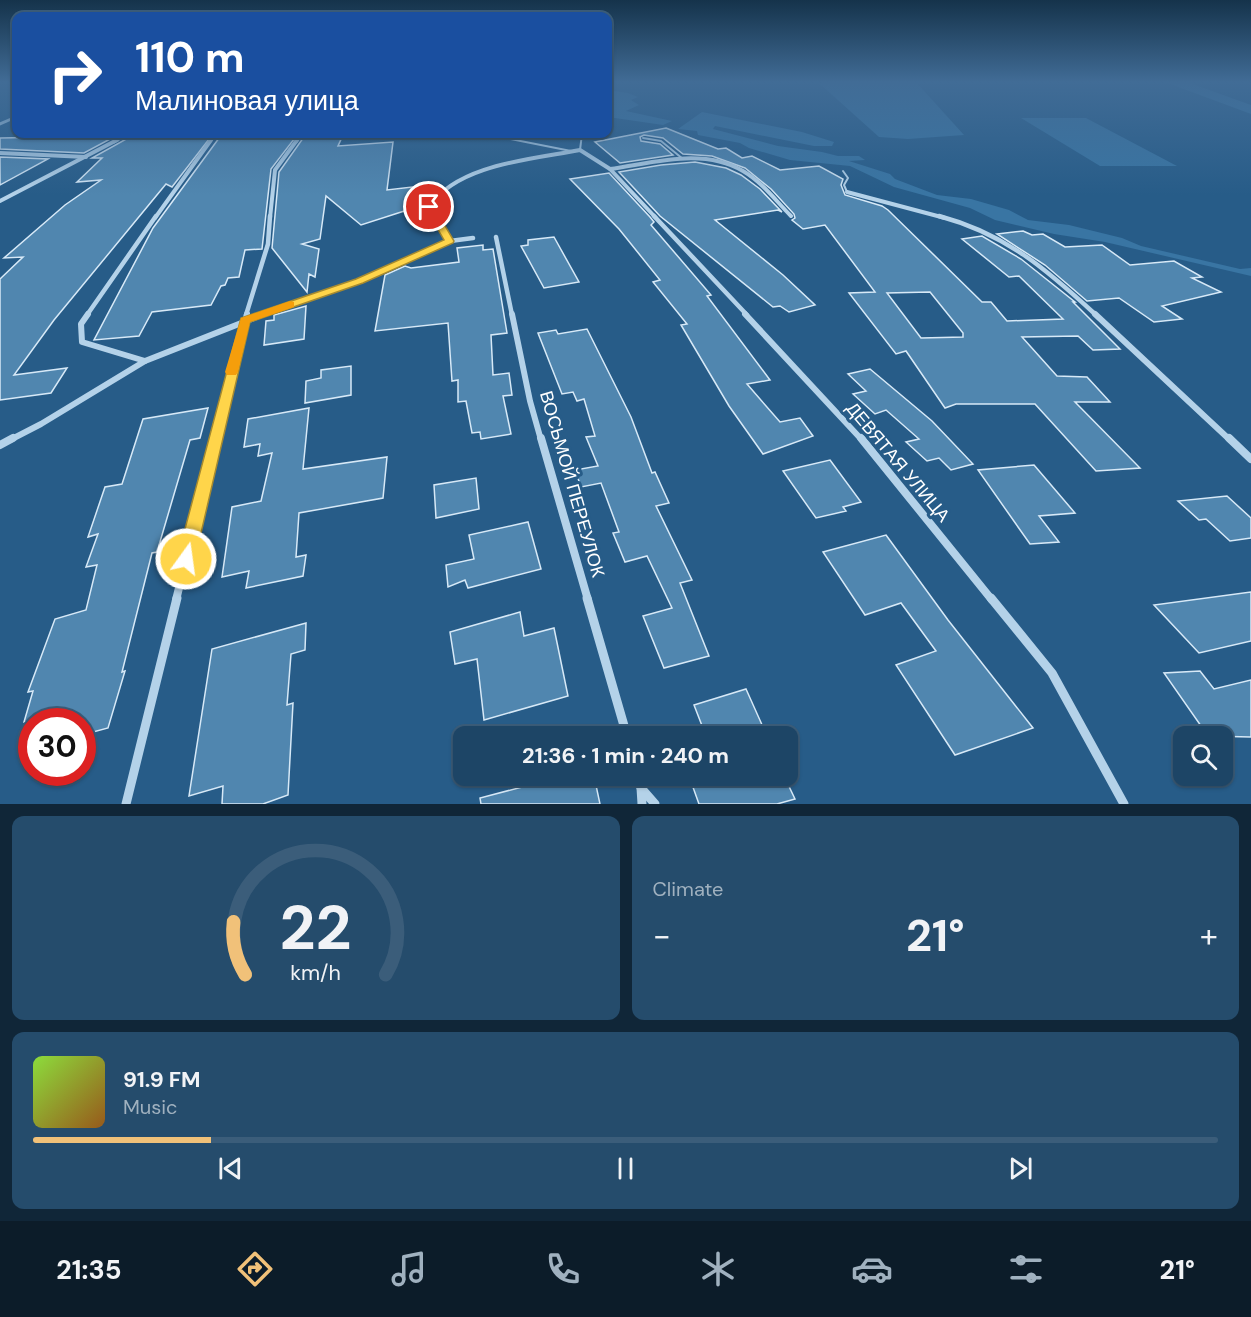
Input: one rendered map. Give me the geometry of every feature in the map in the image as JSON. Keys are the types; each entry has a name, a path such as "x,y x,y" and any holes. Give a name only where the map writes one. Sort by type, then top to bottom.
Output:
{"street":[{"path":"0,201 121,138"},
{"path":"145,361 82,342 81,324 205,146 214,138"},
{"path":"126,804 245,320 268,244 275,170 299,138"},
{"path":"450,241 429,207 437,195 487,167 580,150"},
{"name":"ДЕВЯТАЯ УЛИЦА","path":"580,150 610,169 855,431 1052,673 1124,804"},
{"path":"0,153 87,157"},
{"path":"610,169 683,159 714,160 743,171 791,216"},
{"path":"848,192 968,224 1007,242 1066,287 1251,459"},
{"name":"ВОСЬМОЙ ПЕРЕУЛОК","path":"496,237 530,401 624,726"},
{"path":"0,445 41,424 145,361 245,320 359,281 450,241 472,238"},
{"path":"641,788 642,804"},
{"path":"641,788 655,804"}],"lane":[{"path":"506,138 573,152"},
{"path":"580,150 584,138"},
{"path":"643,138 661,141 683,159"},
{"path":"843,171 848,178 844,185 848,192"}],"shaded area":[{"path":"625,120 672,121 663,125"},
{"path":"691,120 740,120 802,132 834,142 832,146 814,146 715,126 713,129 778,146 838,156 859,156 865,160 849,161 890,174 895,179 937,195 971,199 1009,210 1028,220 1069,225 1122,238 1141,246 1240,269 1251,268 1251,276 1105,242 1054,234 995,220 970,208 894,187 850,166 790,160 749,148 740,143 698,135 697,131 678,129"},
{"path":"860,120 950,120 964,135 908,139 879,137"},
{"path":"1024,120 1089,120 1177,166 1100,166"}],"building":[{"path":"666,128 718,149 726,148 742,158 752,156 780,170 819,166 843,179 841,185 845,195 882,206 888,210 982,302 991,302 1007,321 1063,319 1019,276 1009,277 962,239 982,236 1021,259 1075,302 1073,302 1120,349 1093,350 1078,336 1022,337 1057,376 1087,377 1110,402 1075,402 1140,468 1096,471 1035,404 956,404 945,408 906,351 896,354 849,293 875,292 825,225 803,229 792,220 795,218 794,214 771,189 745,168 712,156 683,154 663,138 644,135 640,137 641,141 660,144 673,155 620,163 595,142","holes":["930,292 963,333 963,337 921,338 887,293"]},
{"path":"0,138 112,138 84,153 0,149"},
{"path":"128,138 210,138 172,187 166,184 54,320 14,375 67,368 51,393 0,400 0,279 23,257 4,258 65,205 101,180 77,182 102,158 92,158"},
{"path":"219,138 295,138 271,169 262,249 245,250 239,277 228,278 211,305 152,312 139,336 94,340 153,228"},
{"path":"303,138 342,138 338,146 393,142 387,190 438,184 440,189 426,204 361,225 326,196 320,239 302,244 319,249 315,277 309,274 307,292 272,248 279,172"},
{"path":"0,157 48,159 0,185"},
{"path":"695,162 726,168 741,175 760,189 782,212 778,210 715,220 783,275 815,305 789,312 780,306 773,307 660,216 619,172"},
{"path":"609,173 650,217 654,222 651,225 711,295 707,296 770,380 747,384 780,422 800,418 813,436 763,454 729,406 681,325 687,324 653,282 660,280 619,229 570,179"},
{"path":"1023,231 1032,235 1043,234 1065,247 1102,245 1130,265 1174,261 1202,277 1192,278 1221,292 1162,306 1182,319 1154,322 1119,298 1087,301 1045,265 997,234"},
{"path":"554,237 579,282 544,288 521,246 528,245 528,240"},
{"path":"483,245 483,250 493,249 507,333 491,335 493,375 509,373 512,395 503,396 511,434 481,439 480,432 472,433 466,401 458,402 458,380 452,381 448,323 375,331 385,275 405,266 411,268 459,262 457,248"},
{"path":"306,306 304,339 264,345 266,321 274,320 274,315"},
{"path":"587,329 631,417 652,473 655,472 669,503 656,506 692,580 680,583 709,656 664,668 643,616 672,608 647,556 625,562 613,533 619,532 601,483 581,487 575,470 598,466 586,437 595,436 584,399 577,401 573,392 562,394 538,333 556,330 558,334"},
{"path":"351,366 351,395 305,403 306,381 321,378 321,370"},
{"path":"870,369 932,421 973,464 951,470 939,458 927,461 906,442 919,439 886,410 875,414 853,394 866,391 848,374"},
{"path":"208,408 200,438 190,440 157,552 152,553 122,672 125,671 108,728 96,731 96,708 28,708 33,691 28,692 55,619 86,610 97,565 86,567 98,534 88,537 105,487 122,484 143,419"},
{"path":"309,408 303,469 387,457 383,498 299,513 296,557 306,555 303,576 246,588 249,571 222,577 232,507 261,501 272,453 258,456 260,444 244,447 248,419"},
{"path":"830,460 861,502 843,507 846,511 816,518 783,471"},
{"path":"1034,465 1075,513 1039,516 1059,542 1030,544 978,470"},
{"path":"476,478 479,509 436,518 434,485"},
{"path":"1227,496 1251,518 1251,538 1230,541 1206,519 1199,520 1178,501"},
{"path":"528,522 541,569 468,588 465,580 448,587 446,565 474,559 469,535"},
{"path":"886,535 948,620 1033,728 955,755 896,665 936,651 901,603 865,615 823,552"},
{"path":"1251,592 1251,641 1199,653 1154,605"},
{"path":"520,612 524,636 554,628 568,696 484,720 477,659 455,664 450,632"},
{"path":"306,623 305,650 291,654 287,705 293,703 288,795 263,804 222,804 223,786 189,796 212,649"},
{"path":"1200,671 1214,689 1251,680 1251,737 1233,737 1233,726 1201,726 1164,673"},
{"path":"746,689 763,726 702,726 694,705"},
{"path":"526,786 596,786 600,804 481,804 480,798"},
{"path":"693,786 789,786 795,799 777,804 699,804"}],"slow traffic":[{"path":"232,372 245,320 290,305"}],"route":[{"path":"186,559 245,320 359,281 450,241 429,207"}]}
